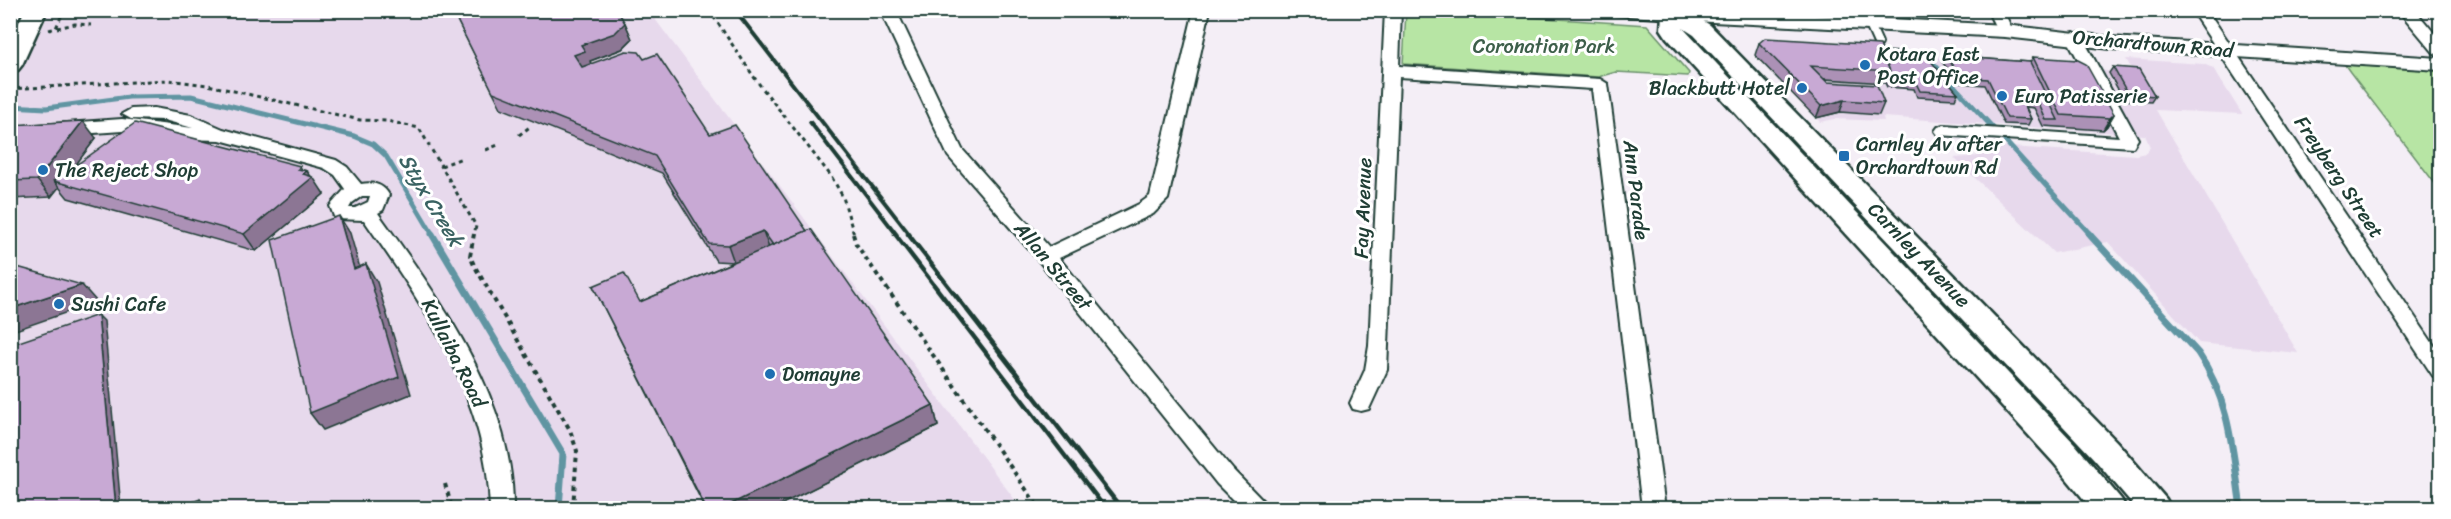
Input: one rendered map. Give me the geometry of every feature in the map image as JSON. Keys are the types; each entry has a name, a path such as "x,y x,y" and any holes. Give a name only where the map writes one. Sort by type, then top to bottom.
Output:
{"main road":[{"path":"10,32 17,10"},
{"path":"10,65 36,10"},
{"name":"Carnley Avenue","path":"1671,12 1702,30 2097,442 2155,508"},
{"name":"Carnley Avenue","path":"1671,12 1672,29 2064,453 2110,508"}],"street":[{"name":"Allan Street","path":"888,10 949,144 1046,256 1252,506"},
{"path":"1046,256 1146,209 1159,199 1202,10"},
{"name":"Fay Avenue","path":"1361,403 1376,370 1379,346 1394,10"},
{"name":"Orchardtown Road","path":"1614,10 2005,31 2111,43 2440,64"},
{"path":"1995,10 2005,31"},
{"name":"Freyberg Street","path":"2199,10 2440,370"},
{"path":"2406,10 2440,50"},
{"path":"1719,49 1724,34 1740,18"},
{"path":"1944,131 2127,143 2129,139 2074,37"},
{"name":"Ann Parade","path":"1391,71 1600,84 1654,508"},
{"path":"10,122 159,114 196,121 220,134 330,164 341,171 356,191"},
{"path":"10,133 122,125 148,126 181,133 220,134"},
{"path":"356,191 378,192 381,199 369,212 350,216 339,210 342,201 356,191"},
{"name":"Kullaiba Road","path":"369,212 425,296 472,384 491,428 500,472 502,508"}],"lane":[{"path":"1869,23 1878,43"}],"path":[{"path":"64,10 56,27 75,24 91,25"},
{"path":"709,10 756,80 831,176 843,197 856,244 1039,508"},
{"path":"10,89 144,80 208,85 360,120 387,121 419,128 476,226 470,256 474,265 570,430 577,451 573,508"},
{"path":"519,135 531,126"},
{"path":"486,150 498,145"},
{"path":"441,166 462,158"},
{"path":"445,484 452,508"}],"shaded area":[{"path":"50,11 649,11 1021,508 11,508 10,90 18,81 18,75"},
{"path":"1873,53 2071,66 2135,75 2126,59 2203,64 2213,68 2242,114 2156,110 2298,353 2199,343 2108,242 2054,253 1954,158 1978,156 1994,146 2136,155 2146,153 2150,147 2145,135 1883,117 1884,121 1834,119 1820,122 1755,55"}],"green space":[{"name":"Coronation Park","path":"1421,10 1647,25 1689,73 1688,76 1616,72 1598,77 1403,64 1406,11"},
{"path":"2340,58 2440,64 2440,190 2350,72"}],"building":[{"path":"452,10 617,10 625,23 615,33 581,45 585,51 574,55 582,67 626,51 639,52 644,59 657,54 710,134 735,125 807,231 773,245 763,231 728,245 709,244 655,156 493,92"},
{"path":"1765,38 1880,45 1890,71 1811,66 1827,82 1877,85 1884,103 1844,100 1821,106 1759,43"},
{"path":"1882,51 1924,53 1958,93 1920,91 1916,83 1889,81 1890,71"},
{"path":"1945,56 2030,62 2058,120 2046,120 2038,102 2022,101 2031,119 2007,118 1988,79 1962,77"},
{"path":"2033,57 2078,60 2086,64 2114,114 2110,118 2061,115"},
{"path":"2113,67 2139,69 2155,96 2128,94"},
{"path":"83,121 37,180 10,181 10,125"},
{"path":"135,123 300,166 298,169 307,171 303,174 313,177 244,234 54,181"},
{"path":"339,216 354,269 366,264 399,377 310,413 272,240"},
{"name":"Domayne","path":"811,229 933,405 723,508 706,508 593,286 624,273 640,302"},
{"path":"10,265 82,285 10,309"},
{"path":"98,315 116,508 10,508 10,345"},
{"path":"200,499 201,508 177,508"}],"waterway":[{"path":"1932,62 1994,129"},
{"name":"Styx Creek","path":"10,106 46,108 129,97 191,96 354,136 373,144 386,156 433,235"},
{"path":"2005,141 2091,235"},
{"name":"Styx Creek","path":"432,234 563,454 559,508"},
{"path":"2089,234 2198,353 2209,371 2224,408 2241,508"}],"railway":[{"path":"735,10 910,235"},
{"path":"810,122 897,235"},
{"path":"895,234 1105,508"},
{"path":"908,234 1121,508"}],"place":[{"name":"Kotara East Post Office","path":"1865,65"},
{"name":"Blackbutt Hotel","path":"1802,88"},
{"name":"Euro Patisserie","path":"2002,96"},
{"name":"Carnley Av after Orchardtown Rd","path":"1844,156"},
{"name":"The Reject Shop","path":"43,170"},
{"name":"Sushi Cafe","path":"59,304"},
{"name":"Domayne","path":"770,374"}]}
